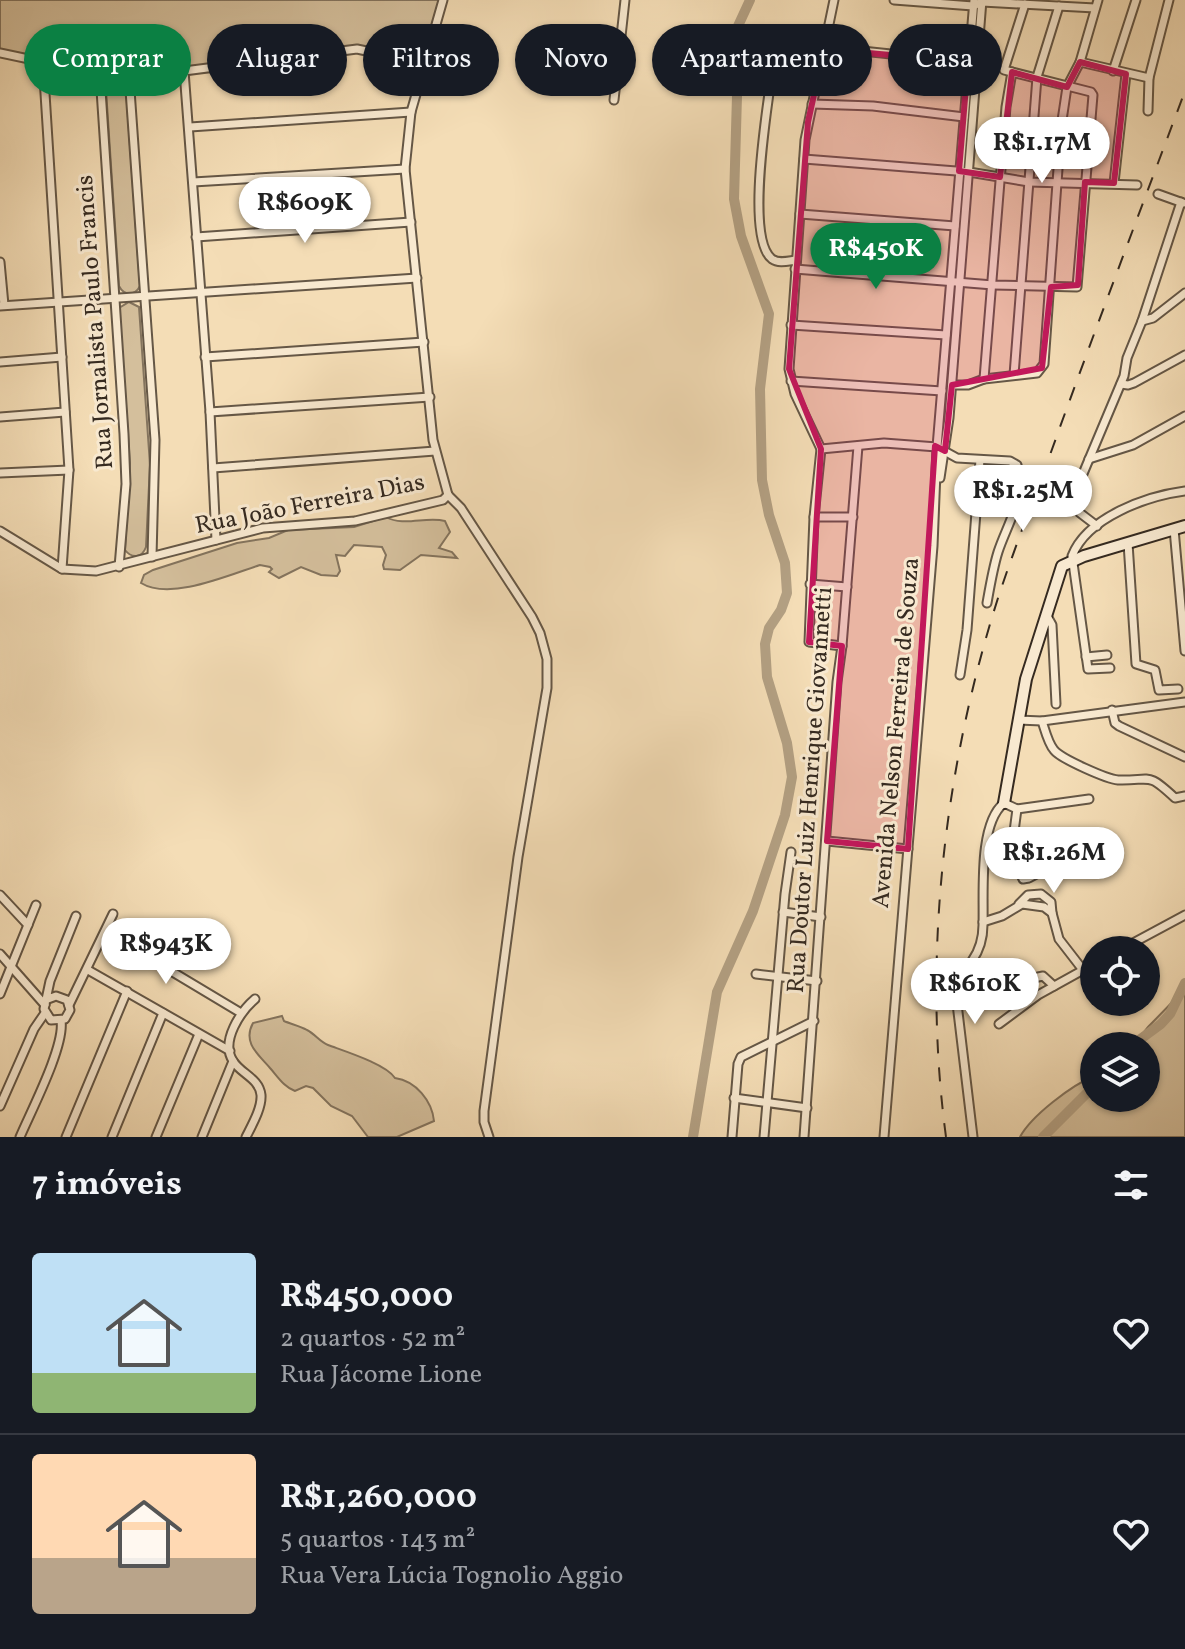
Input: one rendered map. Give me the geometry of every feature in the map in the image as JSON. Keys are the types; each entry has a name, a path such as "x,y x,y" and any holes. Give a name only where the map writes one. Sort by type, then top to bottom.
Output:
{"street":[{"path":"614,100 625,0"},
{"path":"829,24 834,0"},
{"path":"894,0 1059,6 1096,4 1080,62 1067,87 1044,364 1037,373 952,385"},
{"path":"1113,71 1136,0"},
{"path":"1148,111 1149,78 1169,0"},
{"path":"435,24 442,1"},
{"name":"Avenida Nelson Ferreira de Souza","path":"974,24 978,2"},
{"name":"Avenida Nelson Ferreira de Souza","path":"886,1137 941,449 946,335 955,281 955,226 978,2"},
{"path":"984,379 1008,71 1025,4"},
{"path":"1014,375 1037,77 1059,6"},
{"path":"191,70 363,50"},
{"path":"0,53 24,58"},
{"path":"1080,62 1149,78"},
{"path":"769,96 761,153 760,229 763,244 770,258 776,262 993,285 1078,285 1093,95 1008,71"},
{"path":"1114,183 1126,74"},
{"path":"45,96 69,470 62,569"},
{"name":"Rua Jornalista Paulo Francis","path":"102,96 126,484 119,567"},
{"path":"131,96 155,440 152,557"},
{"path":"187,96 210,412 216,540"},
{"path":"415,96 405,169 435,451 448,495 461,508 532,617 547,659 547,688 518,857 484,1111 489,1137"},
{"path":"814,96 804,159 791,325 791,381 821,449 875,442 941,449 957,458 1010,461 1017,465 1017,502 998,552 987,603"},
{"name":"Avenida Nelson Ferreira de Souza","path":"941,449 952,385 966,96"},
{"path":"812,104 873,106 964,117"},
{"path":"190,127 411,112"},
{"path":"804,159 960,171 1029,182 1137,185"},
{"path":"193,182 405,169"},
{"path":"1097,526 1080,513 1077,506 1082,476 1121,384 1127,358 1183,203 1158,194"},
{"path":"800,214 955,226"},
{"path":"196,237 411,222"},
{"path":"0,262 2,306 417,278"},
{"path":"1142,321 1153,318 1185,293"},
{"path":"791,325 946,335"},
{"path":"205,357 424,342"},
{"path":"1121,384 1134,383 1185,355"},
{"path":"0,362 62,357"},
{"path":"791,381 942,391"},
{"path":"210,412 430,397"},
{"path":"0,417 65,412"},
{"path":"1089,459 1133,445 1185,416"},
{"name":"Rua Doutor Luiz Henrique Giovannetti","path":"804,1137 837,682 858,446"},
{"name":"Rua Doutor Luiz Henrique Giovannetti","path":"821,449 814,517 809,637 810,644 842,646"},
{"path":"213,468 435,451"},
{"path":"960,675 967,630 980,460"},
{"path":"0,473 69,470"},
{"path":"1110,668 1088,669 1072,556 1080,540 1137,502 1185,491"},
{"name":"Rua João Ferreira Dias","path":"0,531 62,569 96,571 274,526 364,519 443,500 448,495"},
{"path":"814,517 853,517"},
{"path":"973,1137 956,978 974,956 982,939 989,823 997,808 1004,803 1026,679 1058,573 1065,563 1073,560 1180,528 1185,651"},
{"path":"1128,543 1136,664 1155,670 1159,690 1178,689"},
{"path":"810,584 847,587"},
{"path":"1046,614 1052,625 1056,704"},
{"path":"1086,657 1107,655"},
{"path":"1018,720 1042,721 1185,702"},
{"path":"1112,710 1115,723 1119,726 1185,757"},
{"path":"1042,721 1053,749 1062,756 1116,780 1146,777 1161,784 1175,798 1185,796"},
{"path":"1004,803 1017,809 1089,799"},
{"path":"1017,809 1011,854 1023,879 1074,854"},
{"path":"827,841 908,849"},
{"path":"764,1137 791,852"},
{"path":"0,895 28,925"},
{"path":"0,994 36,905"},
{"path":"983,922 1002,916 1018,906 1040,905 1052,913 1059,939 1080,966"},
{"path":"783,912 821,917"},
{"path":"0,954 46,1005 51,1020 61,1021 69,1015 69,1005 113,914"},
{"path":"1146,936 1185,915"},
{"path":"0,1106 3,1089 46,1005 50,981 76,916"},
{"path":"106,932 241,1013"},
{"path":"88,970 230,1051"},
{"path":"989,970 990,995 994,1001 1038,977 1043,976 1054,986"},
{"path":"999,1024 1038,995 1080,972"},
{"path":"756,974 817,981"},
{"path":"66,1137 127,991"},
{"path":"46,1005 62,997 69,1005"},
{"path":"246,1137 261,1101 261,1092 233,1061 230,1051 241,1013 255,999"},
{"path":"112,1137 163,1013"},
{"path":"20,1137 56,1050 61,1021"},
{"path":"732,1137 741,1057 814,1021"},
{"path":"156,1137 199,1034"},
{"path":"202,1137 233,1061"},
{"path":"734,1098 807,1108"}],"highlighted area":[{"path":"824,49 968,62 959,171 1000,177 1012,72 1067,87 1080,62 1126,74 1114,183 1085,182 1078,285 1051,287 1042,368 952,385 945,451 935,446 908,849 827,841 842,646 809,642 821,449 789,369 808,122"}],"shaded area":[{"path":"0,0 440,0 434,24 363,24 363,51 347,53 347,24 207,24 207,69 191,72 191,24 24,24 24,58 0,53"},
{"path":"106,96 126,96 140,286 130,294 119,286"},
{"path":"129,302 139,307 150,465 146,547 137,556 125,550 130,463 119,308"},
{"path":"386,517 400,521 445,521 450,532 439,548 452,552 457,558 421,555 400,570 384,569 386,555 382,547 354,545 345,556 336,555 340,571 337,576 321,575 301,567 279,578 269,572 270,567 260,565 183,588 153,588 141,583 144,575 153,570 237,543 269,538 288,530 354,527"},
{"path":"1185,989 1185,1137 1020,1137 1053,1102 1080,1083 1080,1112 1160,1112 1160,1032 1144,1032"},
{"path":"282,1016 284,1021 307,1030 325,1044 374,1063 395,1078 410,1083 426,1099 434,1121 397,1137 368,1137 352,1116 331,1106 313,1088 306,1086 295,1091 288,1087 257,1053 249,1037 253,1023"}],"waterway":[{"path":"693,1137 717,992 753,911 785,815 792,777 787,743 767,677 765,644 769,628 781,610 787,593 785,563 769,515 762,480 760,389 769,314 741,236 734,199 737,96 729,53 750,0"},
{"path":"1150,1032 1170,1014 1185,983"},
{"path":"1043,1137 1080,1100"}],"railway":[{"path":"946,1137 936,1002 938,933 951,796 979,663 1005,576 1185,91"}]}
